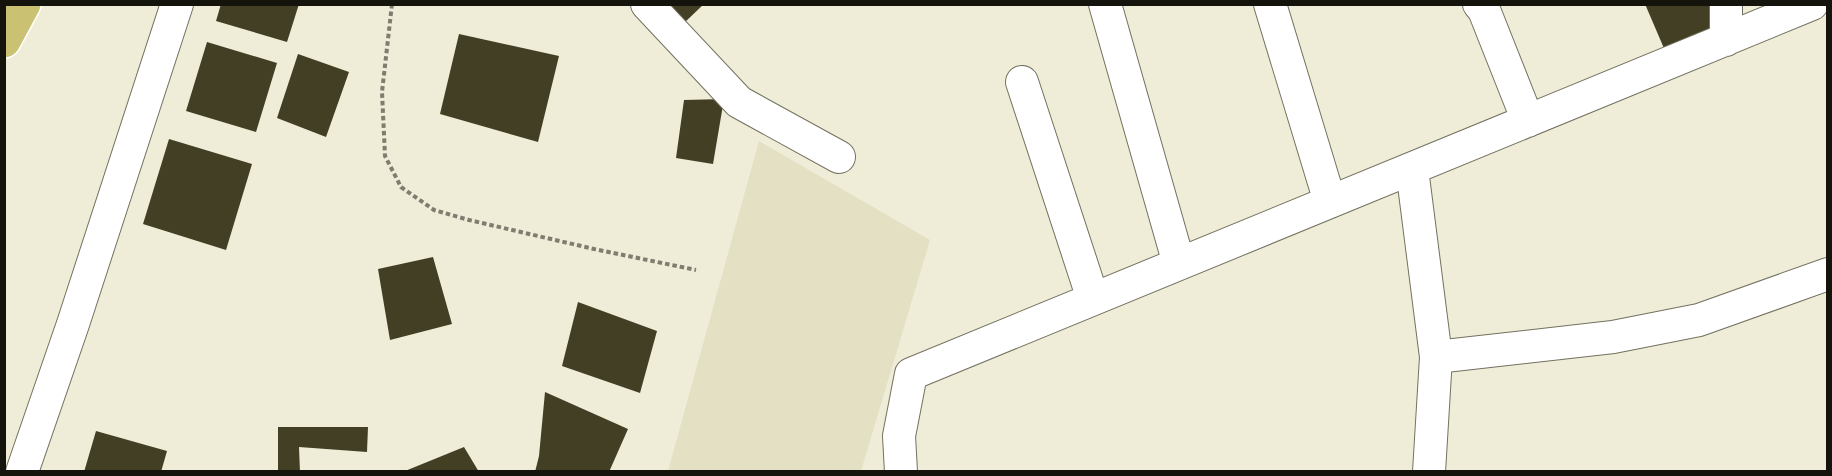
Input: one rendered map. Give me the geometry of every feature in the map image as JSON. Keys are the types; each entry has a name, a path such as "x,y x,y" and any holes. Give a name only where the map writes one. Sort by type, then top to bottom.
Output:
{"main road":[{"path":"4,40 24,4"}],"street":[{"path":"22,471 73,324 177,4"},
{"path":"647,4 740,102 839,157"},
{"path":"1105,4 1179,264"},
{"path":"1270,4 1330,202"},
{"path":"1479,4 1484,10 1528,121"},
{"path":"1726,4 1726,40"},
{"path":"901,471 899,436 911,374 1812,4"},
{"path":"1022,82 1093,299"},
{"path":"1412,169 1436,357 1429,471"},
{"path":"1436,357 1613,337 1699,320 1827,274"}],"path":[{"path":"393,4 382,92 385,156 401,188 434,210 594,249 696,270"}],"shaded area":[{"path":"759,141 930,240 861,471 668,471"}],"building":[{"path":"221,4 299,4 287,42 216,21"},
{"path":"667,4 704,4 684,23"},
{"path":"1645,4 1719,4 1726,34 1666,53"},
{"path":"459,34 559,56 538,142 440,114"},
{"path":"207,42 277,63 256,132 186,111"},
{"path":"298,54 349,72 326,137 277,118"},
{"path":"724,99 713,164 676,158 684,100"},
{"path":"169,139 252,164 226,250 143,224"},
{"path":"433,257 452,324 390,340 378,269"},
{"path":"578,302 657,331 640,393 562,366"},
{"path":"545,392 628,429 609,472 535,472 539,456"},
{"path":"278,427 368,427 367,452 299,447 300,472 278,472"},
{"path":"96,431 167,451 161,472 84,472"},
{"path":"464,447 479,472 405,472 405,471"}]}
